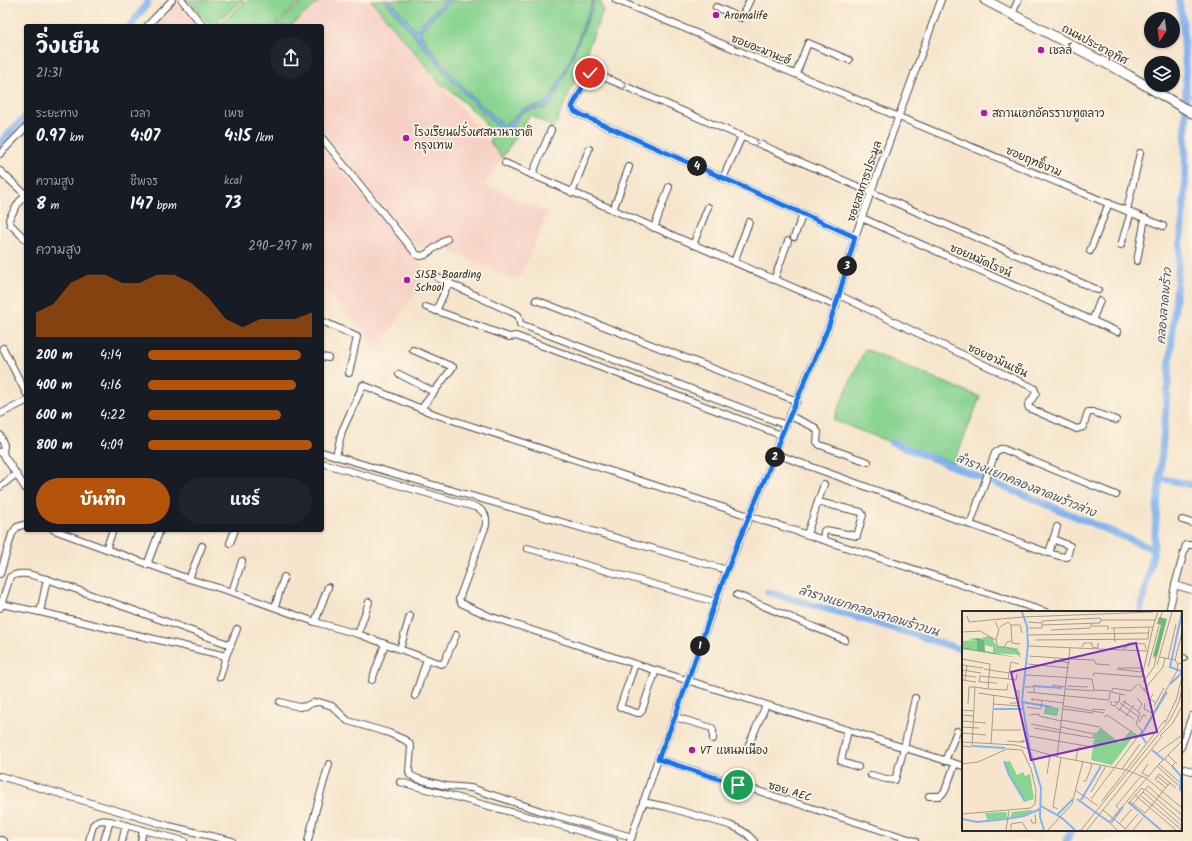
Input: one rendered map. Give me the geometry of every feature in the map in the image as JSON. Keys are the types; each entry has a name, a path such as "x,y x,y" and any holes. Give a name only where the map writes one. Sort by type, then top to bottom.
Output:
{"main road":[{"name":"ถนนประชาอุทิศ","path":"986,0 1139,81 1192,113"}],"street":[{"path":"149,24 172,0"},
{"path":"182,0 201,24"},
{"name":"ซอยอะมานะฮ์","path":"616,0 898,116"},
{"path":"716,7 741,18 750,0"},
{"name":"ซอยสหการประมูล","path":"631,840 658,759 675,717 727,570 776,454 781,436 828,328 836,306 855,237 941,0"},
{"path":"1012,15 1018,0"},
{"path":"796,74 808,42 849,60"},
{"path":"855,237 575,112 572,107 591,72 1098,290"},
{"name":"ซอยฤทธิ์งาม","path":"898,116 1163,226"},
{"path":"0,154 24,129"},
{"path":"532,175 550,130"},
{"path":"723,178 742,136"},
{"path":"324,140 417,255 426,255 447,239"},
{"path":"572,193 589,149"},
{"path":"1121,245 1140,152"},
{"path":"504,164 836,306"},
{"path":"613,210 629,167"},
{"path":"0,171 24,193"},
{"path":"654,228 669,187"},
{"path":"24,198 11,214 9,219 10,224 24,238"},
{"path":"1090,251 1109,203"},
{"path":"693,245 708,207"},
{"path":"794,237 803,214"},
{"name":"ซอยหมัดโรจน์","path":"862,218 1118,332"},
{"path":"1137,261 1145,218"},
{"path":"734,262 749,222"},
{"path":"774,280 788,241"},
{"path":"438,278 518,315 520,324 516,336"},
{"path":"436,311 449,282"},
{"name":"ซอยอามินเซ็น","path":"839,295 1034,388 1036,393 1028,405 1029,408 1080,429 1083,427 1088,412 1116,420"},
{"path":"536,300 797,401"},
{"path":"1092,321 1100,301"},
{"path":"426,307 509,337 516,336 599,366 781,436"},
{"path":"324,322 357,337 349,373"},
{"path":"520,324 786,425"},
{"path":"3,348 24,389"},
{"path":"413,350 453,367 421,409"},
{"path":"599,366 602,355"},
{"path":"399,374 434,392"},
{"path":"336,456 342,431 363,385 434,414 823,539 1026,609 1039,611"},
{"path":"691,401 695,390"},
{"path":"0,414 24,402"},
{"path":"744,421 748,411"},
{"path":"790,416 814,427 818,432 818,442 820,445 868,462"},
{"path":"0,435 4,444 1,453 24,486"},
{"path":"970,525 995,453 1002,449 1116,495"},
{"path":"324,453 727,570"},
{"path":"776,454 1049,553 1059,556 1068,556 1069,545 1054,539"},
{"path":"324,464 478,508 486,515 486,525 459,599 461,603 489,616 635,664 962,766"},
{"path":"0,487 16,474"},
{"path":"807,534 824,484"},
{"path":"818,502 861,512 863,515 858,536 826,530 824,531 823,539"},
{"path":"1182,520 1192,523"},
{"path":"0,574 12,534 17,527 24,525"},
{"path":"1049,553 1057,527"},
{"path":"66,532 147,565 232,592 315,622 358,634 441,664 444,663 456,634"},
{"path":"106,549 112,532"},
{"path":"147,565 159,532"},
{"path":"230,543 234,532"},
{"path":"1169,611 1186,545 1192,544"},
{"path":"189,579 202,546"},
{"path":"527,548 715,602"},
{"path":"232,592 242,561"},
{"path":"226,656 40,612 1,606 10,578 14,575 22,573 46,578 231,645"},
{"path":"274,607 284,577"},
{"path":"40,612 46,578"},
{"path":"1175,585 1192,590"},
{"path":"315,622 328,588"},
{"path":"737,595 845,640"},
{"path":"358,634 370,602"},
{"path":"400,649 410,616"},
{"path":"220,677 226,656 237,629"},
{"path":"372,680 385,644"},
{"path":"414,696 427,659"},
{"path":"635,664 620,707 637,713 640,713 642,710 656,670"},
{"path":"871,775 895,780 915,698"},
{"path":"280,702 299,707 319,702 332,706 348,721 389,733 405,740 411,748 410,775 446,786 471,788 631,840"},
{"path":"747,749 766,705"},
{"path":"1182,744 1192,716"},
{"path":"675,717 712,728 714,730 712,739"},
{"path":"848,730 841,761 858,767"},
{"path":"945,761 957,731"},
{"name":"ซอย AEC","path":"658,759 915,841"},
{"path":"308,841 317,803 329,764"},
{"path":"929,796 940,796 945,790 955,764"},
{"path":"1182,768 1192,772"},
{"path":"0,776 169,826 232,841"},
{"path":"400,782 614,841"},
{"path":"644,802 729,825 739,829 754,841"},
{"path":"89,841 93,824 99,820 110,821 144,830 160,838 184,841"},
{"path":"104,841 110,821"},
{"path":"122,841 126,825"},
{"path":"141,841 144,830"},
{"path":"0,840 4,841"}],"shaded area":[{"name":"โรงเรียนฝรั่งเศสนานาชาติ กรุงเทพ","path":"321,0 371,0 502,158 485,184 548,213 518,281 436,245 417,247 324,135 324,24 292,24"},
{"path":"177,3 195,24 157,24"},
{"path":"324,149 428,273 379,349 324,288"}],"green space":[{"path":"188,0 225,0 226,2 229,0 244,0 218,21 220,24 208,24"},
{"path":"248,0 302,0 275,24 221,24"},
{"path":"305,0 321,0 292,24 277,24"},
{"path":"371,0 385,0 455,84 503,131 508,131 512,127 520,113 548,107 571,61 595,0 600,0 603,11 554,128 530,115 502,158 490,142 491,137 484,121 456,95 439,82"},
{"path":"390,0 446,0 415,30"},
{"path":"450,0 593,0 571,57 551,98 542,105 522,111 505,127 472,97 438,59 418,32"},
{"path":"865,349 980,397 954,463 892,440 887,441 833,420"}],"water":[{"path":"385,0 390,0 415,30 446,0 450,0 419,32 438,59 472,97 505,126 521,110 544,104 551,98 571,57 593,0 595,0 571,61 553,101 548,107 520,113 512,127 508,131 503,131 455,84"}],"waterway":[{"path":"132,24 147,4 148,0"},
{"name":"คลองลาดพร้าว","path":"1140,611 1153,554 1185,191 1186,75 1183,24 1179,0"},
{"name":"คลองลาดพร้าว","path":"1186,93 1192,96"},
{"path":"0,143 24,118"},
{"name":"ลำรางแยกคลองลาดพร้าวล่าง","path":"891,442 1017,492 1153,549"},
{"path":"1160,478 1192,485"},
{"name":"ลำรางแยกคลองลาดพร้าวบน","path":"768,592 962,650"},
{"name":"คลองลาดพร้าว","path":"1066,841 1071,831"}],"place":[{"name":"Aromalife","path":"716,15"},
{"name":"เชลล์","path":"1041,50"},
{"name":"สถานเอกอัครราชทูตลาว","path":"984,113"},
{"name":"โรงเรียนฝรั่งเศสนานาชาติ กรุงเทพ","path":"406,138"},
{"name":"SISB Boarding School","path":"407,280"},
{"name":"VT แหนมเนือง","path":"692,750"}],"route":[{"path":"590,73 572,107 575,112 855,237 828,328 781,436 776,454 737,545 715,602 675,717 658,759 738,785"}]}
